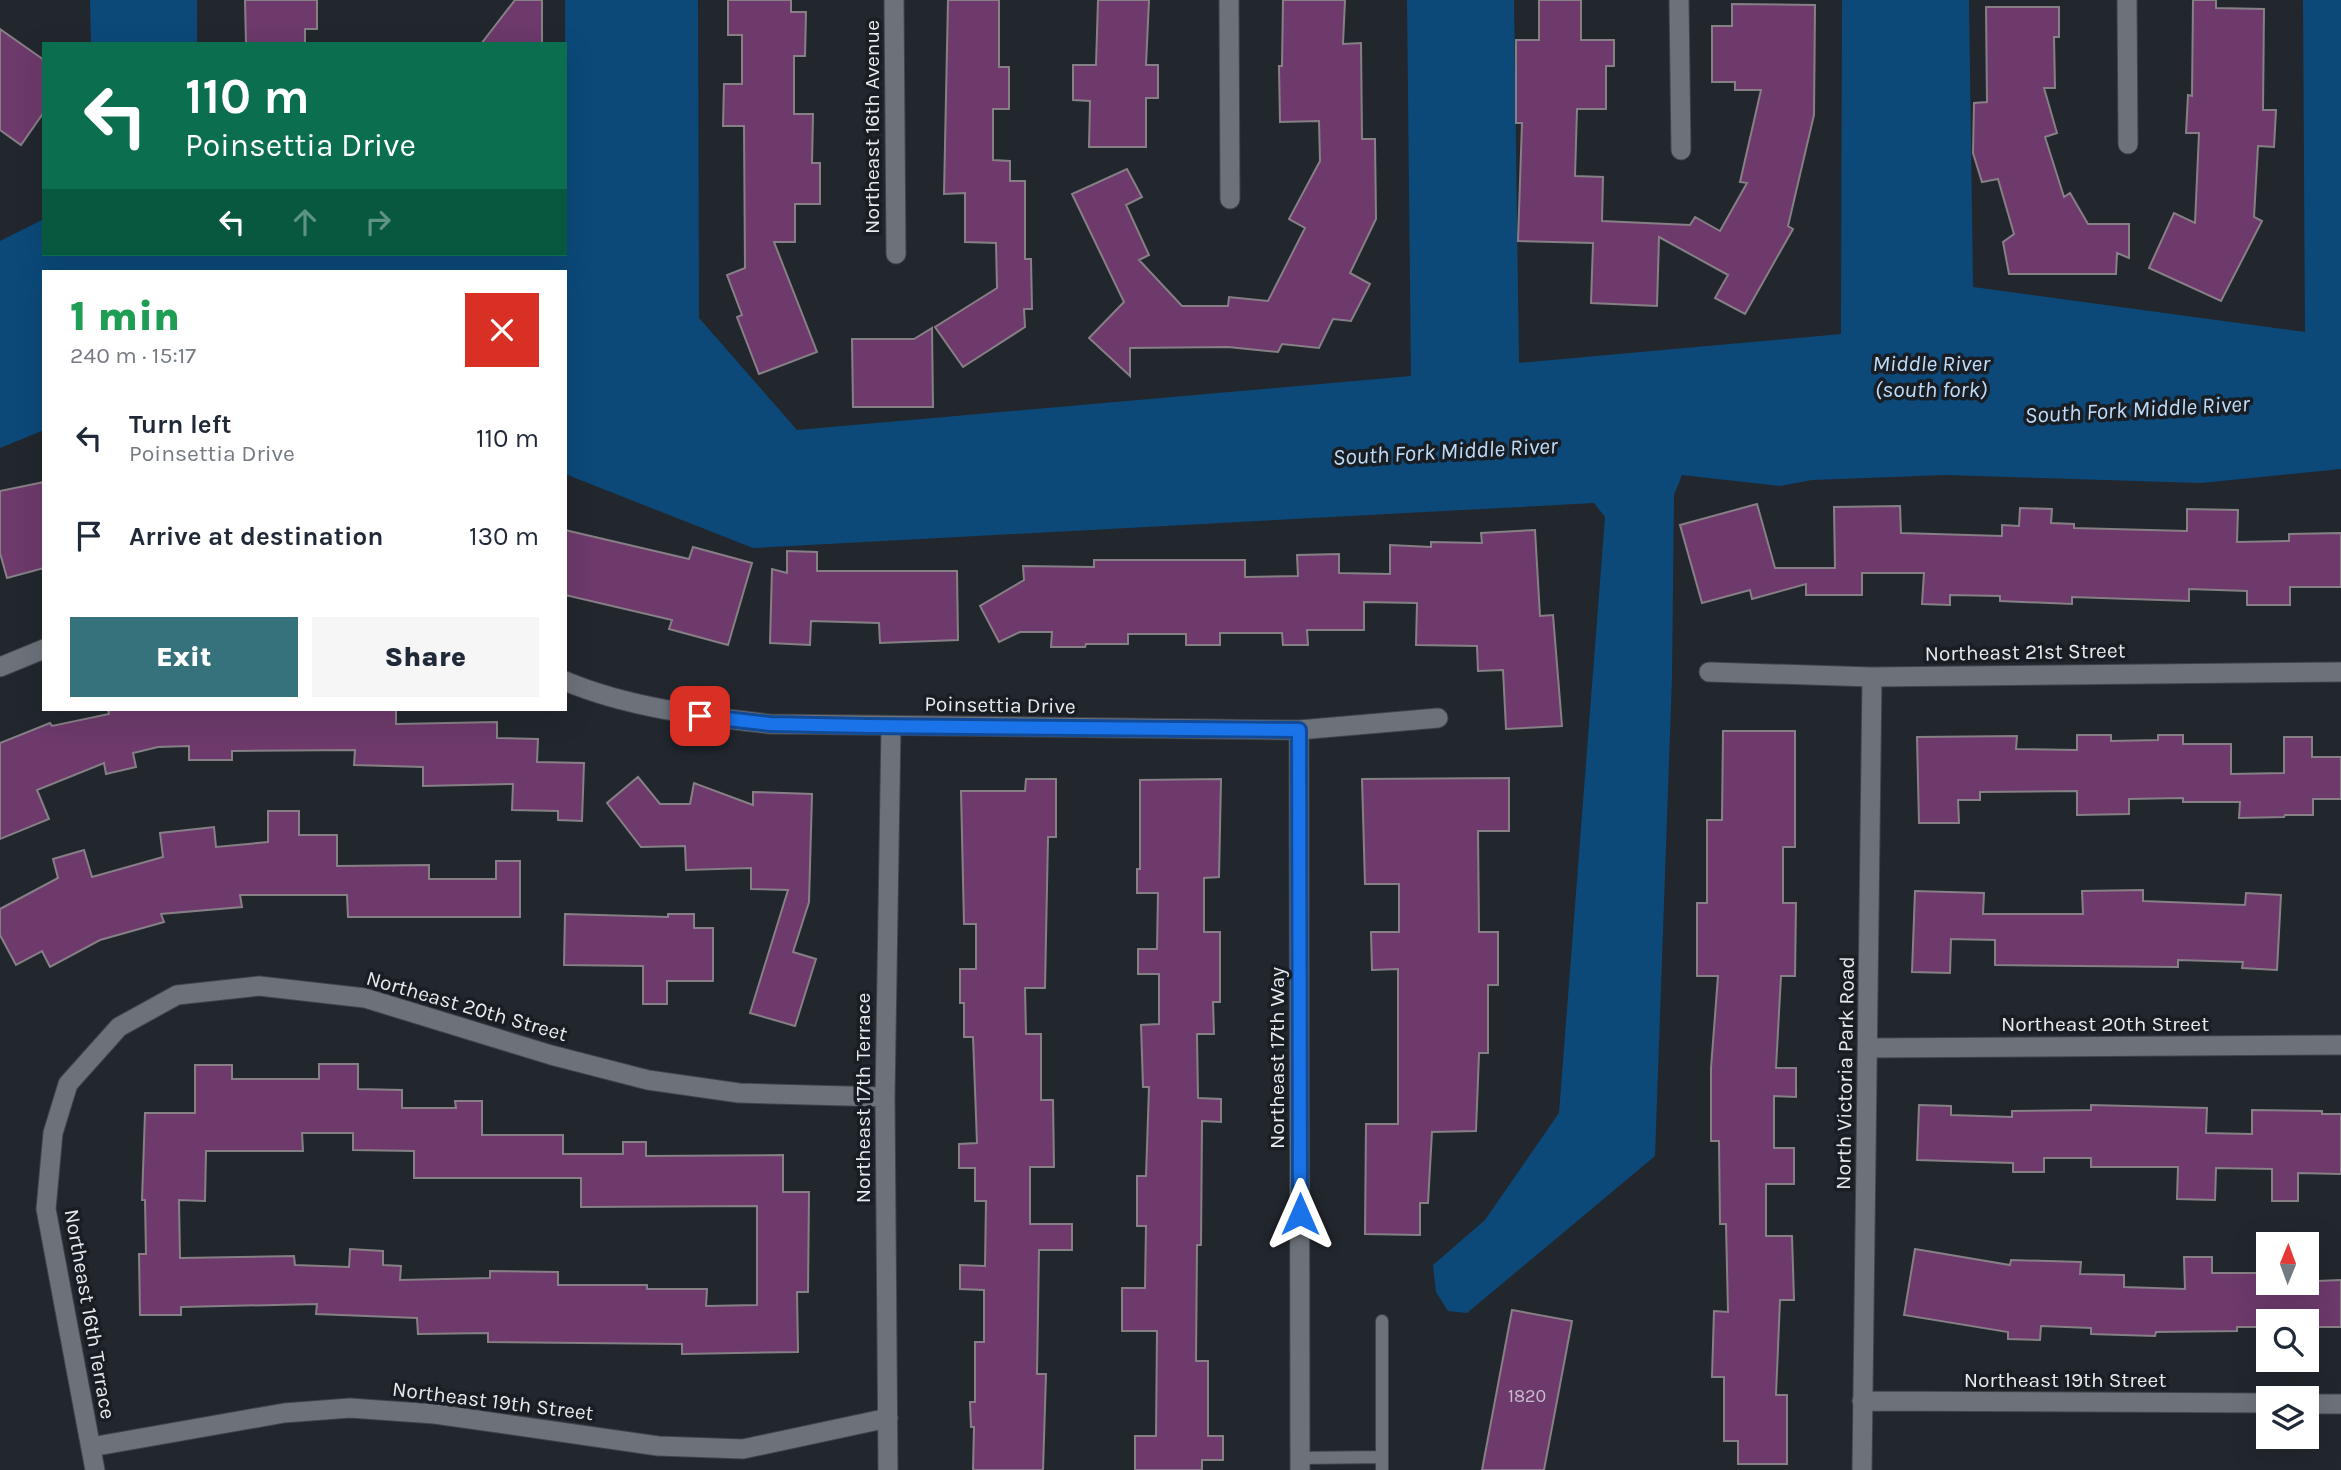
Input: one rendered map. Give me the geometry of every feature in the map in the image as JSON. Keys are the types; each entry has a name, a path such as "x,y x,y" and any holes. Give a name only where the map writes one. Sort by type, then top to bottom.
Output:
{"street":[{"name":"Northeast 16th Avenue","path":"894,0 896,254"},
{"path":"1229,0 1230,199"},
{"path":"1679,0 1681,150"},
{"path":"2127,0 2128,144"},
{"path":"0,667 42,650"},
{"name":"Northeast 21st Street","path":"1709,672 1872,677 2341,672"},
{"name":"North Victoria Park Road","path":"1862,1470 1872,677"},
{"name":"Poinsettia Drive","path":"567,682 585,690 700,716 770,724 1299,730 1438,718"},
{"name":"Northeast 17th Terrace","path":"888,1470 885,1097 891,727"},
{"name":"Northeast 17th Way","path":"1299,730 1300,1464"},
{"name":"Northeast 20th Street","path":"68,1084 119,1027 177,995 259,986 365,998 551,1055 648,1080 739,1093 885,1097"},
{"name":"Northeast 20th Street","path":"1868,1048 2341,1045"},
{"name":"Northeast 16th Terrace","path":"68,1084 53,1133 46,1209 95,1470"},
{"name":"Northeast 19th Street","path":"1862,1401 2256,1403"},
{"path":"2319,1404 2341,1404"},
{"name":"Northeast 19th Street","path":"91,1447 284,1413 350,1408 435,1414 658,1446 743,1449 888,1418"}],"lane":[{"path":"1300,1464 1382,1464 1382,1321"}],"water":[{"path":"90,0 197,0 197,42 91,42"},
{"name":"Middle River (south fork)","path":"565,0 698,0 699,318 797,430 1411,376 1407,0 1514,0 1519,363 1841,334 1842,0 1969,0 1973,287 2305,332 2303,0 2341,0 2341,469 2201,483 1945,475 1812,480 1780,486 1682,475 1674,495 1672,677 1655,1156 1467,1313 1448,1311 1436,1292 1433,1265 1485,1220 1559,1113 1605,517 1594,503 753,548 567,475 567,270 42,270 42,431 0,448 0,241 42,220 42,256 567,256"}],"building":[{"path":"245,0 317,0 317,29 305,29 305,42 246,42"},
{"path":"515,0 542,0 542,42 483,42"},
{"path":"728,0 791,0 791,12 806,12 805,56 794,56 794,114 813,114 812,163 820,163 820,204 795,204 795,242 774,242 817,352 759,374 737,317 742,315 727,275 745,268 744,126 723,126 724,84 742,84 742,35 728,35"},
{"path":"948,0 999,0 999,67 1009,67 1009,109 993,109 993,160 1010,161 1010,181 1025,181 1025,259 1031,259 1032,309 1024,309 1025,327 963,367 935,327 997,288 996,243 965,242 965,193 944,194"},
{"path":"1098,0 1149,0 1146,65 1158,65 1158,98 1146,98 1146,147 1089,147 1090,101 1073,100 1073,65 1096,65"},
{"path":"1283,0 1345,0 1343,44 1361,43 1362,139 1375,139 1376,219 1350,273 1370,284 1351,321 1333,319 1319,348 1282,344 1278,352 1228,347 1130,348 1130,376 1089,338 1124,302 1072,194 1127,169 1142,197 1126,205 1149,255 1139,260 1182,306 1228,306 1229,297 1268,301 1305,228 1289,219 1320,161 1319,121 1280,122 1279,66 1282,66"},
{"path":"1539,0 1581,0 1581,40 1614,40 1614,66 1606,66 1606,109 1577,109 1575,176 1603,177 1602,221 1690,225 1695,217 1720,231 1747,183 1740,182 1761,90 1735,90 1735,82 1712,82 1712,26 1732,26 1732,4 1815,5 1814,115 1788,226 1793,229 1745,314 1715,298 1728,275 1659,237 1657,306 1591,303 1593,243 1518,241 1522,123 1516,123 1516,40 1539,40"},
{"path":"2193,0 2216,0 2216,8 2264,9 2263,110 2276,110 2274,147 2258,146 2254,217 2262,221 2221,301 2149,268 2174,213 2195,223 2199,133 2186,133 2188,95 2192,96"},
{"path":"1986,7 2059,7 2059,37 2054,37 2055,88 2044,88 2057,133 2045,137 2064,197 2070,193 2088,224 2129,224 2129,258 2117,253 2116,274 2009,274 2003,242 2014,234 1998,179 1982,182 1973,153 1974,103 1987,102"},
{"path":"0,29 42,59 42,115 21,145 0,130"},
{"path":"932,328 933,407 853,407 852,339 914,339"},
{"path":"42,482 42,569 7,578 0,553 0,491"},
{"path":"1757,504 1775,568 1835,568 1834,507 1900,506 1901,533 2002,536 2002,525 2019,526 2020,508 2052,509 2051,523 2074,524 2074,528 2187,531 2187,509 2238,510 2237,542 2289,541 2289,534 2341,533 2341,587 2290,587 2290,605 2247,605 2247,591 2189,589 2189,601 2072,597 2072,604 2000,601 2000,596 1950,595 1950,605 1922,604 1924,573 1862,573 1862,595 1806,595 1806,584 1752,599 1750,590 1702,603 1680,525"},
{"path":"567,530 689,559 693,547 752,563 728,645 669,629 672,620 567,595"},
{"path":"1535,530 1540,616 1553,615 1562,726 1506,729 1503,670 1478,671 1477,646 1416,645 1417,603 1364,602 1364,630 1307,630 1308,645 1283,645 1282,633 1220,633 1220,645 1186,645 1186,634 1128,634 1128,644 1086,644 1085,647 1051,647 1052,632 1020,632 999,642 980,606 1024,580 1023,566 1094,567 1094,560 1245,560 1245,577 1298,576 1297,555 1339,554 1339,573 1390,574 1390,545 1431,547 1431,542 1482,543 1481,533"},
{"path":"787,551 817,552 817,571 957,571 958,640 880,643 879,623 811,621 810,645 770,643 772,569 787,573"},
{"path":"108,711 396,711 396,724 497,722 497,738 538,739 537,762 584,763 582,821 558,820 558,811 512,810 513,784 423,786 423,767 354,765 355,750 232,751 232,760 189,760 189,746 158,747 133,753 136,767 106,774 104,763 37,790 49,819 0,839 0,743 50,723 52,726 109,714"},
{"path":"1723,731 1795,731 1795,847 1783,847 1783,903 1796,903 1795,976 1781,976 1776,1068 1796,1068 1796,1097 1774,1096 1774,1148 1794,1148 1794,1184 1766,1184 1766,1236 1792,1236 1794,1300 1780,1300 1776,1395 1787,1395 1787,1464 1738,1464 1738,1441 1724,1441 1724,1377 1712,1377 1714,1311 1728,1312 1726,1224 1720,1224 1719,1141 1711,1141 1711,1068 1718,976 1697,976 1697,903 1707,903 1707,820 1722,820"},
{"path":"2077,735 2111,735 2111,741 2158,740 2158,735 2183,735 2183,744 2231,744 2231,774 2284,773 2284,737 2312,737 2312,757 2341,757 2341,799 2313,799 2313,815 2284,817 2239,818 2240,802 2183,802 2183,798 2129,799 2129,814 2077,815 2077,791 1980,792 1980,800 1958,800 1959,823 1919,823 1917,737 2017,736 2016,749 2077,750"},
{"path":"638,777 660,804 690,804 694,783 753,805 753,792 812,794 809,902 793,952 816,959 795,1026 750,1013 788,890 751,889 751,868 686,870 685,846 641,847 607,803"},
{"path":"1509,778 1509,831 1478,831 1479,932 1498,932 1498,985 1488,985 1488,1053 1479,1053 1476,1131 1432,1132 1428,1203 1420,1203 1420,1235 1365,1234 1366,1124 1398,1124 1398,969 1372,970 1371,932 1399,932 1399,884 1365,884 1362,779"},
{"path":"1026,779 1056,779 1056,837 1048,837 1045,988 1025,988 1026,1034 1041,1034 1041,1100 1053,1100 1054,1167 1030,1167 1030,1224 1072,1224 1072,1250 1039,1250 1037,1374 1046,1374 1043,1470 973,1470 974,1427 971,1427 970,1402 975,1402 975,1342 984,1342 984,1290 960,1289 960,1265 985,1266 986,1201 975,1201 975,1168 959,1168 959,1144 977,1143 973,1037 964,1037 964,1003 960,1003 960,969 976,969 976,924 964,924 961,791 1025,791"},
{"path":"1221,779 1219,877 1204,878 1204,932 1220,932 1220,1002 1213,1002 1214,1034 1197,1034 1198,1098 1221,1099 1221,1122 1202,1121 1196,1361 1208,1361 1208,1436 1223,1436 1223,1460 1202,1460 1202,1470 1135,1470 1135,1436 1156,1436 1157,1331 1122,1331 1122,1288 1145,1288 1146,1226 1137,1226 1137,1176 1146,1176 1149,1087 1143,1087 1141,1025 1159,1024 1159,974 1138,974 1138,949 1157,949 1158,893 1137,893 1137,869 1140,869 1140,780"},
{"path":"268,811 299,811 299,835 337,835 337,866 429,865 429,879 496,879 496,861 520,861 520,917 348,917 347,895 240,895 242,907 161,914 164,922 100,940 50,967 42,951 16,965 0,935 0,909 58,878 53,859 84,850 92,877 163,857 160,833 214,827 216,847 268,842"},
{"path":"2143,890 2143,901 2245,905 2246,893 2281,895 2277,970 2242,968 2243,962 2178,960 2178,967 1995,965 1995,940 1951,939 1950,973 1912,972 1915,891 1984,893 1983,914 2083,914 2082,891"},
{"path":"565,914 668,917 668,914 694,914 694,928 713,928 713,981 667,981 667,1004 643,1004 643,966 564,965"},
{"path":"319,1064 358,1064 358,1089 402,1090 402,1108 456,1108 455,1101 482,1101 482,1135 563,1135 563,1154 623,1154 623,1142 646,1142 646,1156 783,1155 783,1192 809,1192 808,1292 797,1292 798,1352 682,1354 682,1344 488,1342 488,1333 418,1334 417,1318 316,1314 317,1304 181,1307 181,1315 140,1315 139,1254 146,1254 145,1200 142,1200 145,1113 195,1113 195,1065 232,1065 232,1079 319,1079","holes":["302,1133 353,1133 353,1150 414,1151 414,1178 581,1178 581,1207 757,1206 757,1305 706,1306 707,1289 647,1289 647,1285 558,1285 558,1272 490,1271 490,1278 400,1280 401,1266 383,1265 383,1251 350,1249 349,1267 295,1265 294,1256 180,1258 179,1200 205,1201 206,1151 303,1151"]},
{"path":"1919,1105 1951,1106 1951,1115 2012,1117 2012,1111 2091,1110 2091,1105 2207,1108 2206,1133 2252,1134 2252,1110 2322,1111 2322,1114 2341,1114 2341,1174 2298,1173 2298,1201 2272,1201 2272,1169 2216,1168 2215,1200 2177,1199 2178,1167 2091,1167 2091,1158 2044,1158 2044,1172 2013,1172 2013,1163 1917,1160"},
{"path":"1915,1249 2010,1265 2011,1260 2081,1262 2080,1274 2124,1275 2124,1287 2185,1289 2184,1257 2212,1257 2212,1273 2256,1273 2256,1295 2319,1295 2319,1281 2341,1280 2341,1327 2319,1327 2319,1309 2256,1309 2256,1327 2237,1327 2237,1331 2156,1332 2155,1336 2091,1334 2091,1328 2041,1326 2040,1340 2008,1339 2008,1332 1904,1315"},
{"path":"1512,1310 1572,1321 1544,1470 1482,1470"}],"route":[{"path":"700,716 770,724 1299,730 1300,1214"}],"water label":[{"name":"South Fork Middle River","path":"2137,409"},
{"name":"South Fork Middle River","path":"1445,451"}]}
